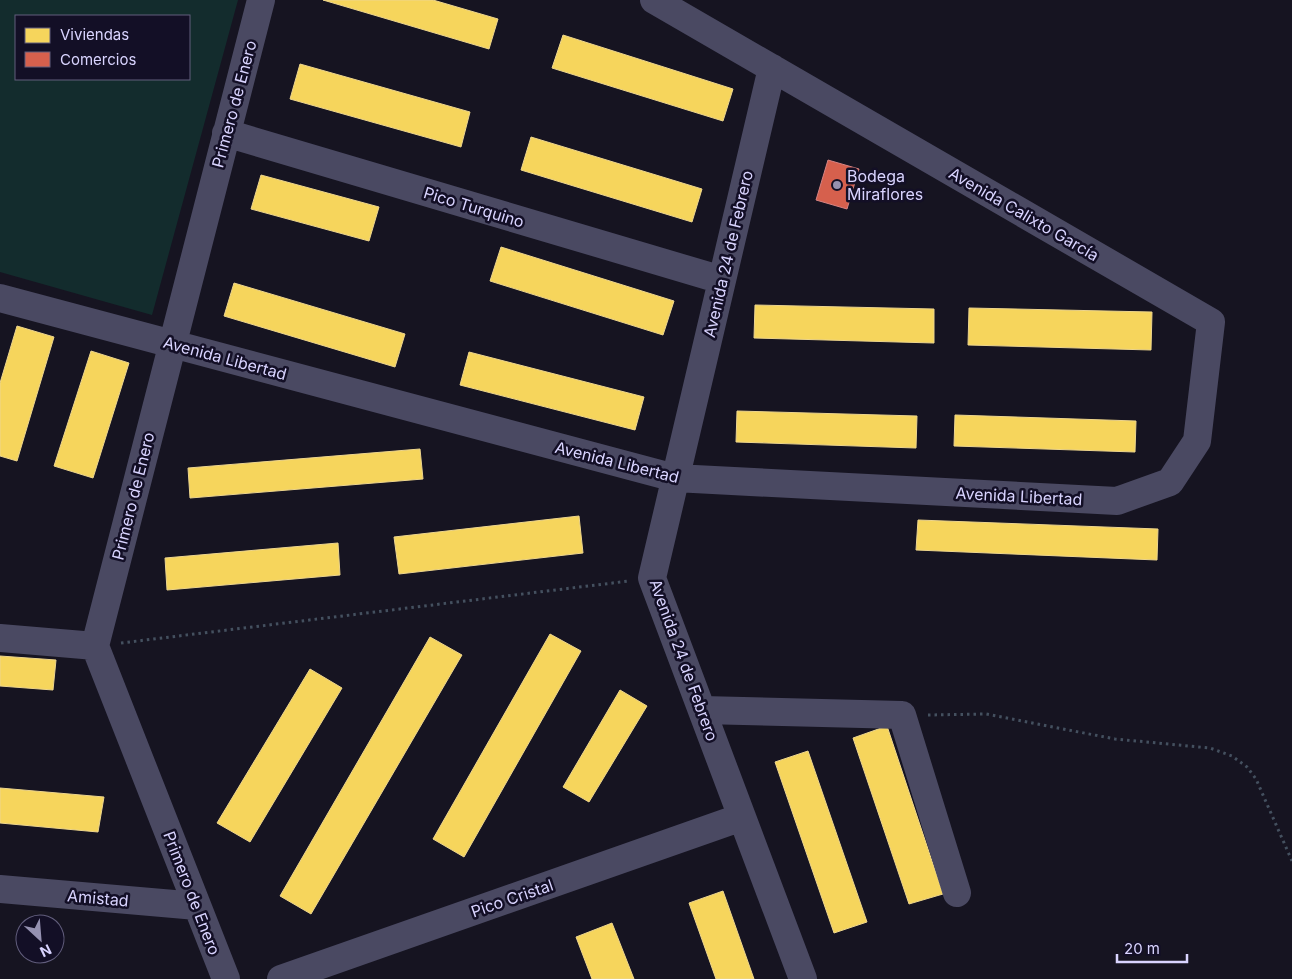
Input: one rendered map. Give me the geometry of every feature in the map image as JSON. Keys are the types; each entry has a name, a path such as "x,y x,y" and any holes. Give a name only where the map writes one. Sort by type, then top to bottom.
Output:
{"street":[{"name":"Primero de Enero","path":"226,979 95,646 261,0"},
{"name":"Avenida Calixto García","path":"654,0 1211,322"},
{"name":"Avenida 24 de Febrero","path":"772,68 652,578 803,979"},
{"name":"Pico Turquino","path":"226,133 722,280"},
{"name":"Avenida Libertad","path":"0,298 675,478 1117,501 1170,482 1197,441 1211,322"},
{"path":"0,638 95,646"},
{"path":"702,710 902,715 957,893"},
{"name":"Pico Cristal","path":"281,979 742,817"},
{"name":"Amistad","path":"0,889 197,906"}],"path":[{"path":"95,646 652,578"},
{"path":"902,715 986,714 1115,739 1210,748 1232,756 1246,767 1256,779 1292,861"}],"green space":[{"path":"0,0 238,0 152,315 0,272"}],"building: Viviendas":[{"path":"323,0 433,0 498,19 489,49"},
{"path":"563,35 733,89 723,121 552,68"},
{"path":"300,64 470,112 461,147 290,99"},
{"path":"531,137 702,189 692,222 521,170"},
{"path":"261,175 379,207 369,241 251,209"},
{"path":"501,247 674,301 663,335 490,281"},
{"path":"234,283 405,334 395,367 224,316"},
{"path":"755,305 934,309 934,343 754,338"},
{"path":"969,308 1152,312 1151,350 968,345"},
{"path":"17,326 54,337 17,461 0,456 0,383"},
{"path":"91,351 129,363 93,478 54,466"},
{"path":"469,352 644,397 635,430 460,385"},
{"path":"737,411 917,416 916,448 736,442"},
{"path":"955,415 1136,421 1135,452 954,446"},
{"path":"420,449 423,479 190,498 188,468"},
{"path":"579,516 583,553 399,574 394,537"},
{"path":"918,520 1158,529 1157,560 916,550"},
{"path":"338,543 340,575 167,590 165,558"},
{"path":"550,634 581,651 464,857 433,839"},
{"path":"430,637 462,655 311,914 280,896"},
{"path":"0,656 56,660 53,690 0,686"},
{"path":"310,669 342,688 250,842 217,823"},
{"path":"620,690 647,706 589,802 563,787"},
{"path":"887,726 943,894 909,904 853,738"},
{"path":"808,751 867,922 834,933 775,762"},
{"path":"0,788 104,797 98,832 0,823"},
{"path":"723,891 754,979 716,979 689,903"},
{"path":"612,923 634,979 592,979 576,937"}],"building: Comercios":[{"name":"Bodega Miraflores","path":"828,160 859,169 847,209 816,200"}],"place":[{"name":"Bodega Miraflores","path":"837,185"}]}
